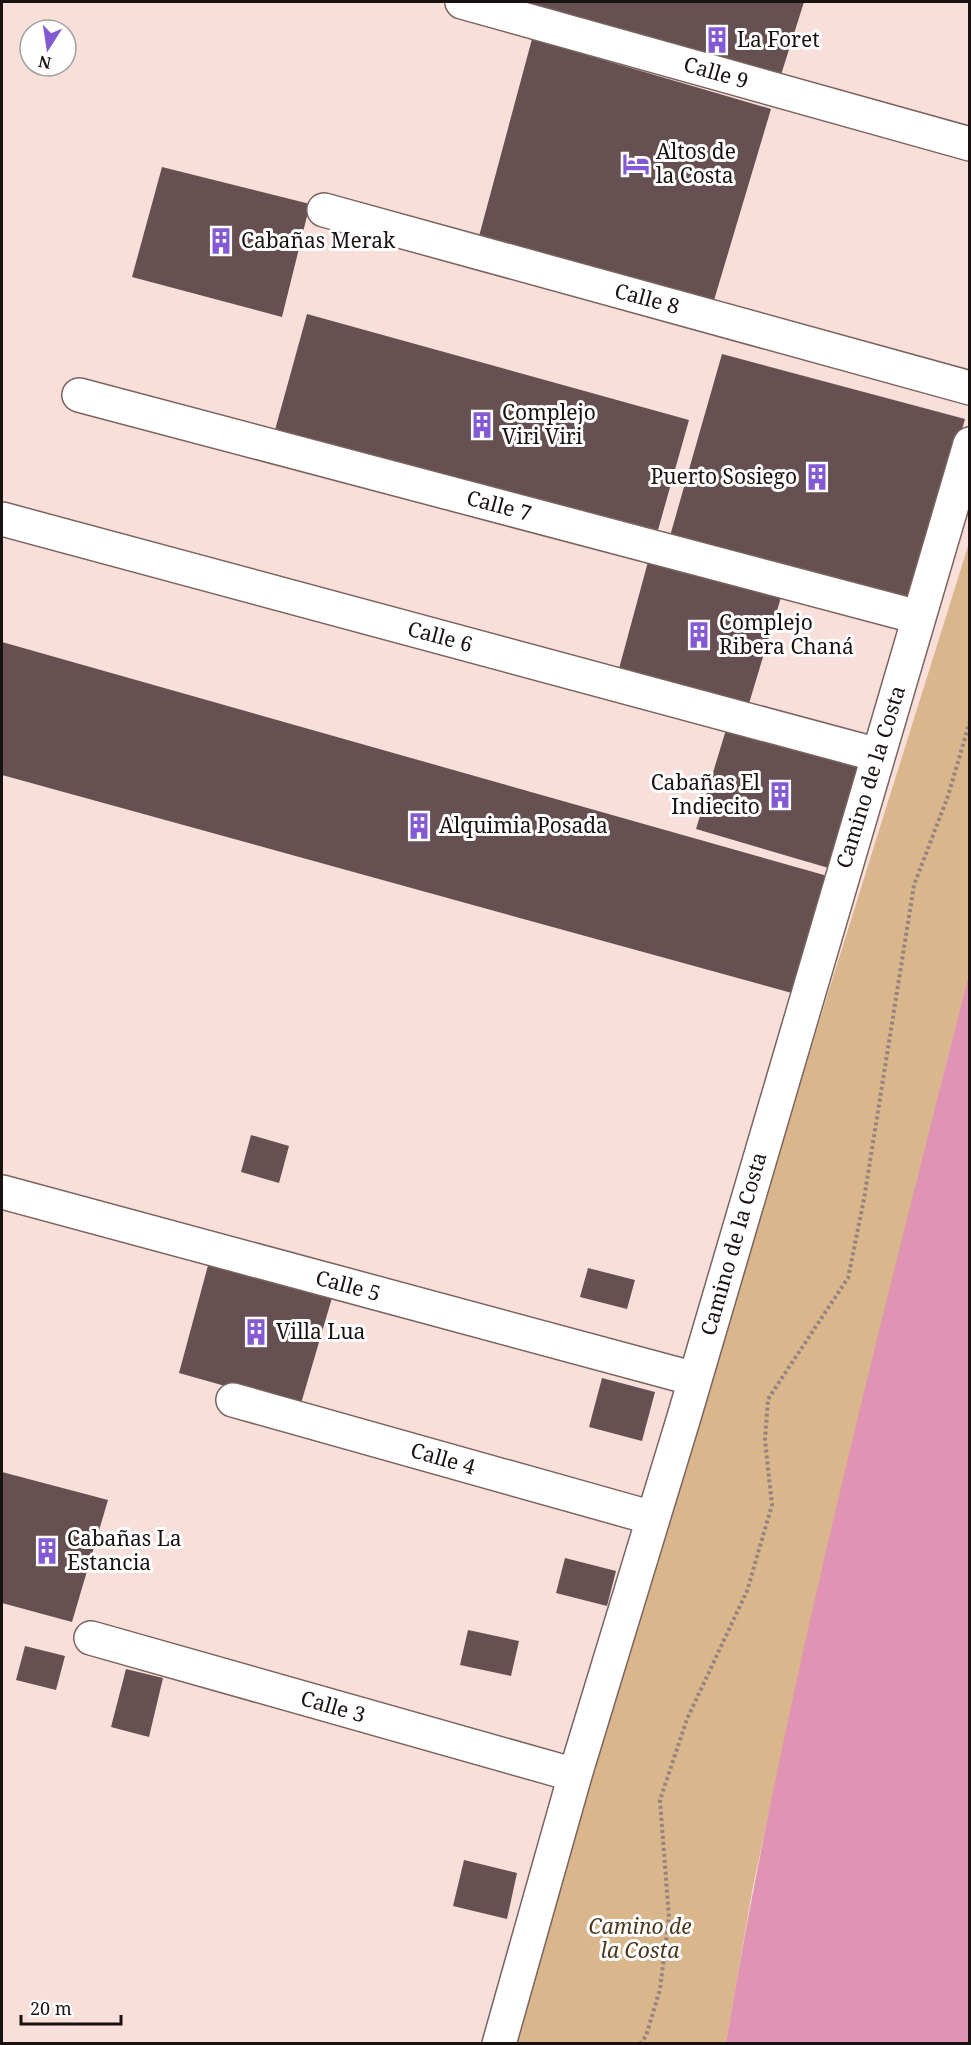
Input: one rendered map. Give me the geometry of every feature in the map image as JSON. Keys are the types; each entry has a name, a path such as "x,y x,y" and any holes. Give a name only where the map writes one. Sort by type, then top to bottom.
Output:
{"street":[{"name":"Calle 9","path":"462,2 969,144"},
{"name":"Calle 8","path":"324,210 969,388"},
{"name":"Calle 7","path":"79,395 918,617"},
{"name":"Camino de la Costa","path":"499,2043 575,1775 695,1380 969,444"},
{"name":"Calle 6","path":"2,519 878,755"},
{"name":"Calle 5","path":"2,1192 695,1380"},
{"name":"Calle 4","path":"233,1400 653,1518"},
{"name":"Calle 3","path":"91,1638 575,1775"}],"path":[{"path":"640,2043 646,2036 660,1989 669,1918 660,1800 687,1719 747,1591 772,1505 765,1440 768,1399 848,1278 864,1199 914,885 948,796 969,722"}],"green space":[{"name":"Camino de la Costa","path":"969,543 969,973 867,1382 807,1638 753,1886 726,2043 499,2044"}],"shaded area":[{"path":"969,973 969,2043 726,2043 750,1908 806,1639 869,1372"}],"building":[{"name":"La Foret","path":"508,2 804,2 780,78"},
{"name":"Altos de la Costa","path":"532,39 771,109 712,307 478,240"},
{"name":"Cabañas Merak","path":"162,167 310,204 282,317 132,277"},
{"name":"Complejo Viri Viri","path":"307,314 689,420 658,530 275,430"},
{"name":"Puerto Sosiego","path":"722,354 965,419 912,601 670,536"},
{"name":"Complejo Ribera Chaná","path":"649,558 782,594 747,710 617,676"},
{"name":"Alquimia Posada","path":"2,642 831,877 799,995 2,775"},
{"name":"Cabañas El Indiecito","path":"728,723 865,762 832,869 696,829"},
{"path":"251,1135 289,1146 279,1183 241,1172"},
{"name":"Villa Lua","path":"210,1258 334,1291 300,1407 179,1373"},
{"path":"588,1268 635,1280 627,1309 580,1297"},
{"path":"602,1378 655,1392 642,1441 589,1427"},
{"name":"Cabañas La Estancia","path":"2,1472 108,1500 72,1622 2,1603"},
{"path":"565,1558 616,1571 607,1606 556,1593"},
{"path":"468,1630 519,1641 511,1676 460,1665"},
{"path":"25,1646 65,1656 56,1690 16,1680"},
{"path":"126,1669 163,1678 149,1737 111,1727"},
{"path":"464,1860 517,1873 507,1919 453,1906"}],"place":[{"name":"La Foret","path":"717,40"},
{"name":"Altos de la Costa","path":"636,164"},
{"name":"Cabañas Merak","path":"221,241"},
{"name":"Complejo Viri Viri","path":"482,425"},
{"name":"Puerto Sosiego","path":"817,477"},
{"name":"Complejo Ribera Chaná","path":"699,635"},
{"name":"Cabañas El Indiecito","path":"780,795"},
{"name":"Alquimia Posada","path":"419,826"},
{"name":"Villa Lua","path":"256,1332"},
{"name":"Cabañas La Estancia","path":"47,1551"}]}
